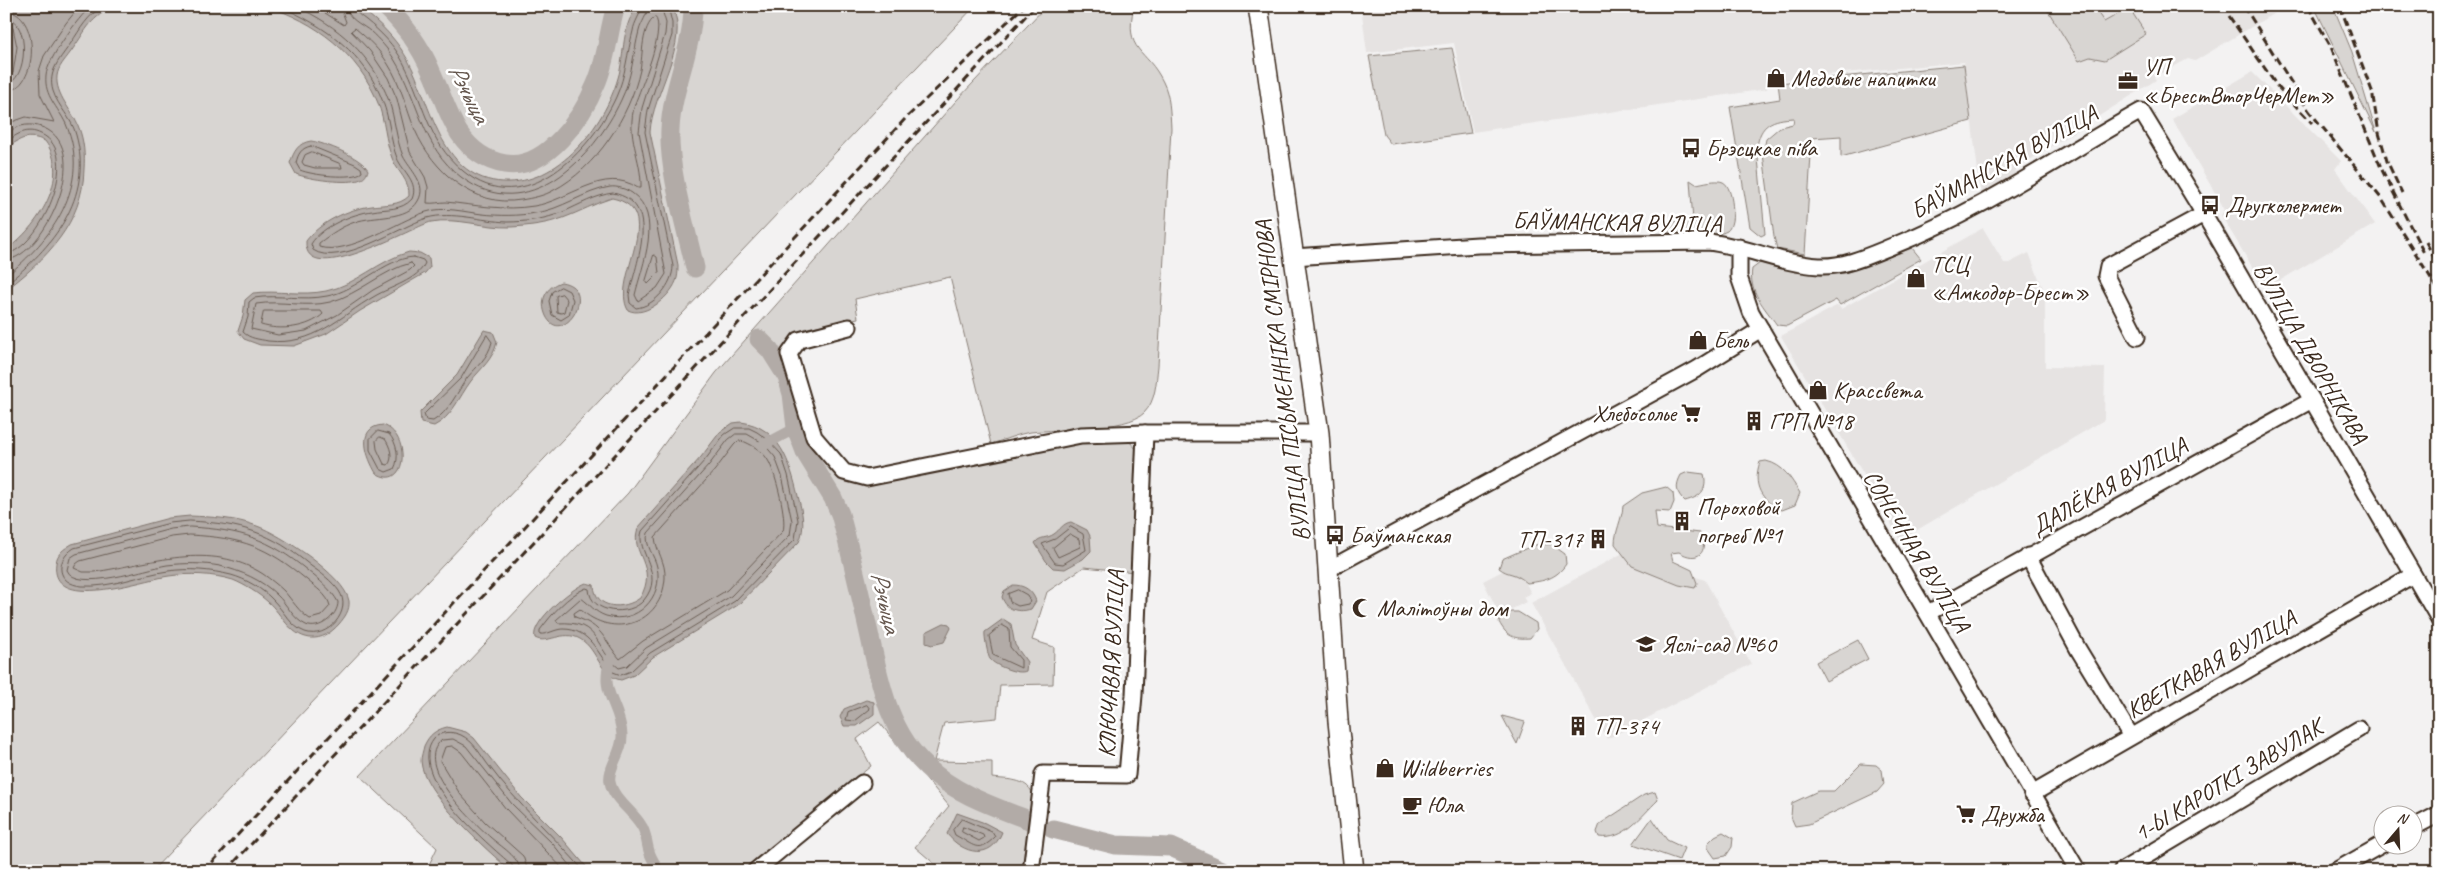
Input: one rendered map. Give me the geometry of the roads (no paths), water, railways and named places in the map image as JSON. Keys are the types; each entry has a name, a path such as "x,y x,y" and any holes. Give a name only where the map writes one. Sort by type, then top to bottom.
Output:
{"main road":[{"name":"ВУЛІЦА ПІСЬМЕННІКА СМІРНОВА","path":"1258,6 1319,433 1330,569 1338,721 1354,871"}],"street":[{"name":"БАЎМАНСКАЯ ВУЛІЦА","path":"1293,257 1518,243 1708,242 1739,247 1793,262 1820,266 1847,264 1933,229 1978,207 2141,111"},
{"name":"ВУЛІЦА ДВОРНІКАВА","path":"2141,111 2204,214 2439,619"},
{"path":"2137,336 2106,276 2108,266 2204,214"},
{"name":"СОНЕЧНАЯ ВУЛІЦА","path":"1739,247 1739,277 1761,329 2078,871"},
{"path":"849,327 799,340 789,354 814,437 844,472 867,478 1081,435 1319,433"},
{"path":"1330,569 1697,369 1761,329"},
{"name":"ДАЛЁКАЯ ВУЛІЦА","path":"1928,613 2312,400"},
{"name":"КЛЮЧАВАЯ ВУЛІЦА","path":"1031,871 1043,774 1127,775 1134,695 1145,433"},
{"path":"2028,556 2078,649 2131,736"},
{"name":"КВЕТКАВАЯ ВУЛІЦА","path":"2032,794 2413,575"},
{"name":"1-Ы КАРОТКІ ЗАВУЛАК","path":"2121,871 2359,729"},
{"path":"755,871 862,783"},
{"path":"2422,825 2437,820"},
{"path":"2335,871 2372,850"}],"water":[{"path":"352,5 362,9 386,30 405,54 442,140 453,156 466,169 483,178 503,182 523,180 543,174 576,149 602,115 611,96 618,78 626,30 633,13 639,6 672,6 677,20 677,36 674,52 652,117 650,132 678,265 677,278 670,291 650,308 635,312 628,310 624,297 635,247 636,216 628,205 612,198 563,218 544,223 501,227 451,221 431,222 361,252 340,258 322,260 310,255 306,241 327,222 354,210 401,202 409,196 409,190 392,158 378,103 370,85 359,69 347,55 318,30 284,12 266,6"},
{"path":"6,6 113,6 97,17 88,27 62,64 57,76 59,90 81,133 83,143 84,169 82,188 77,206 60,238 35,266 6,290 6,250 29,229 39,215 53,186 55,170 52,155 45,141 29,137 6,148 6,89 12,47 6,26"},
{"path":"311,141 333,148 358,160 368,170 366,176 355,181 338,181 296,174 290,163 293,155 297,148"},
{"path":"409,252 420,253 429,258 430,267 425,273 360,311 326,334 294,346 260,345 244,339 238,331 243,316 245,300 253,293 308,293 326,291 347,284 388,261"},
{"path":"561,282 572,287 578,294 578,304 574,314 561,325 553,324 546,316 543,305 545,295 551,287"},
{"path":"484,330 493,332 497,342 490,359 471,381 446,417 434,426 421,423 420,412 457,375"},
{"path":"741,422 754,425 765,431 774,439 787,459 802,513 803,525 799,542 738,605 653,657 634,675 621,680 614,678 608,673 586,643 574,636 561,636 545,640 535,638 535,631 539,623 553,606 571,591 586,583 594,585 599,599 611,605 626,605 640,598 645,587 646,577 637,545 638,528 701,457 720,432 733,423"},
{"path":"383,425 392,431 402,450 402,460 399,469 394,475 386,477 376,473 369,459 366,444 366,437 369,431 374,427"},
{"path":"190,516 224,518 249,523 267,530 295,547 324,568 345,591 349,604 345,616 329,633 310,638 297,633 291,628 273,607 256,592 238,582 217,576 177,575 101,590 82,590 67,587 58,578 56,563 59,554 72,544 169,518"},
{"path":"1071,522 1087,530 1090,536 1091,551 1083,559 1065,569 1053,568 1046,561 1035,543 1039,539 1051,536 1064,525"},
{"path":"1013,585 1024,587 1030,591 1036,601 1031,609 1022,611 1006,605 1002,597 1004,591"},
{"path":"1003,619 1011,624 1015,645 1027,662 1026,671 1018,672 1007,669 993,662 989,657 985,632"},
{"path":"944,623 949,624 951,628 944,642 932,645 926,643 926,632"},
{"path":"866,700 874,702 874,714 857,726 844,726 840,717 844,709"},
{"path":"447,727 466,732 474,738 521,797 561,837 590,871 511,871 473,836 444,805 424,774 421,761 424,746 436,731"},
{"path":"957,813 985,823 1002,832 997,841 984,851 969,850 954,841 947,834"}],"waterway":[{"name":"Рэчыца","path":"385,6 417,44 435,79 451,118 463,139 485,157 505,164 520,164 535,159 561,139 582,111 600,75 616,6"},
{"name":"Рэчыца","path":"693,6 690,37 674,98 670,145 675,180 695,268"},
{"name":"Рэчыца","path":"759,339 770,350 787,377 792,394 796,428 806,454 833,498 840,514 877,670 894,722 903,738 927,767 950,785 976,799 1031,821"},
{"path":"762,446 796,428"},
{"path":"611,658 607,680 608,689 618,714 622,741 611,771 610,782 615,794 643,828 650,854 658,871"},
{"name":"Рэчыца","path":"1053,829 1116,845 1171,847 1224,871"}],"railway":[{"path":"204,871 906,118 1024,6"},
{"path":"226,871 1035,6"},
{"path":"2244,6 2309,111 2381,198 2439,291"},
{"path":"2308,6 2331,47 2382,170 2425,255"},
{"path":"2340,6 2372,91 2379,133 2387,161 2402,193"},
{"path":"2229,16 2277,86 2312,123"},
{"path":"2426,242 2439,267"}],"place":[{"name":"Медовые напитки","path":"1776,78"},
{"name":"УП «БрестВторЧерМет»","path":"2128,81"},
{"name":"Брэсцкае піва","path":"1691,148"},
{"name":"Другколермет","path":"2210,205"},
{"name":"ТСЦ «Амкодор-Брест»","path":"1916,278"},
{"name":"Бель","path":"1698,340"},
{"name":"Крассвета","path":"1818,390"},
{"name":"Хлебосолье","path":"1691,413"},
{"name":"ГРП №18","path":"1754,421"},
{"name":"Пороховой погреб №1","path":"1682,521"},
{"name":"Баўманская","path":"1335,535"},
{"name":"ТП-317","path":"1598,539"},
{"name":"Малітоўны дом","path":"1362,608"},
{"name":"Яслі-сад №60","path":"1646,644"},
{"name":"ТП-374","path":"1578,726"},
{"name":"Wildberries","path":"1385,768"},
{"name":"Юла","path":"1412,805"},
{"name":"Дружба","path":"1966,814"}]}
